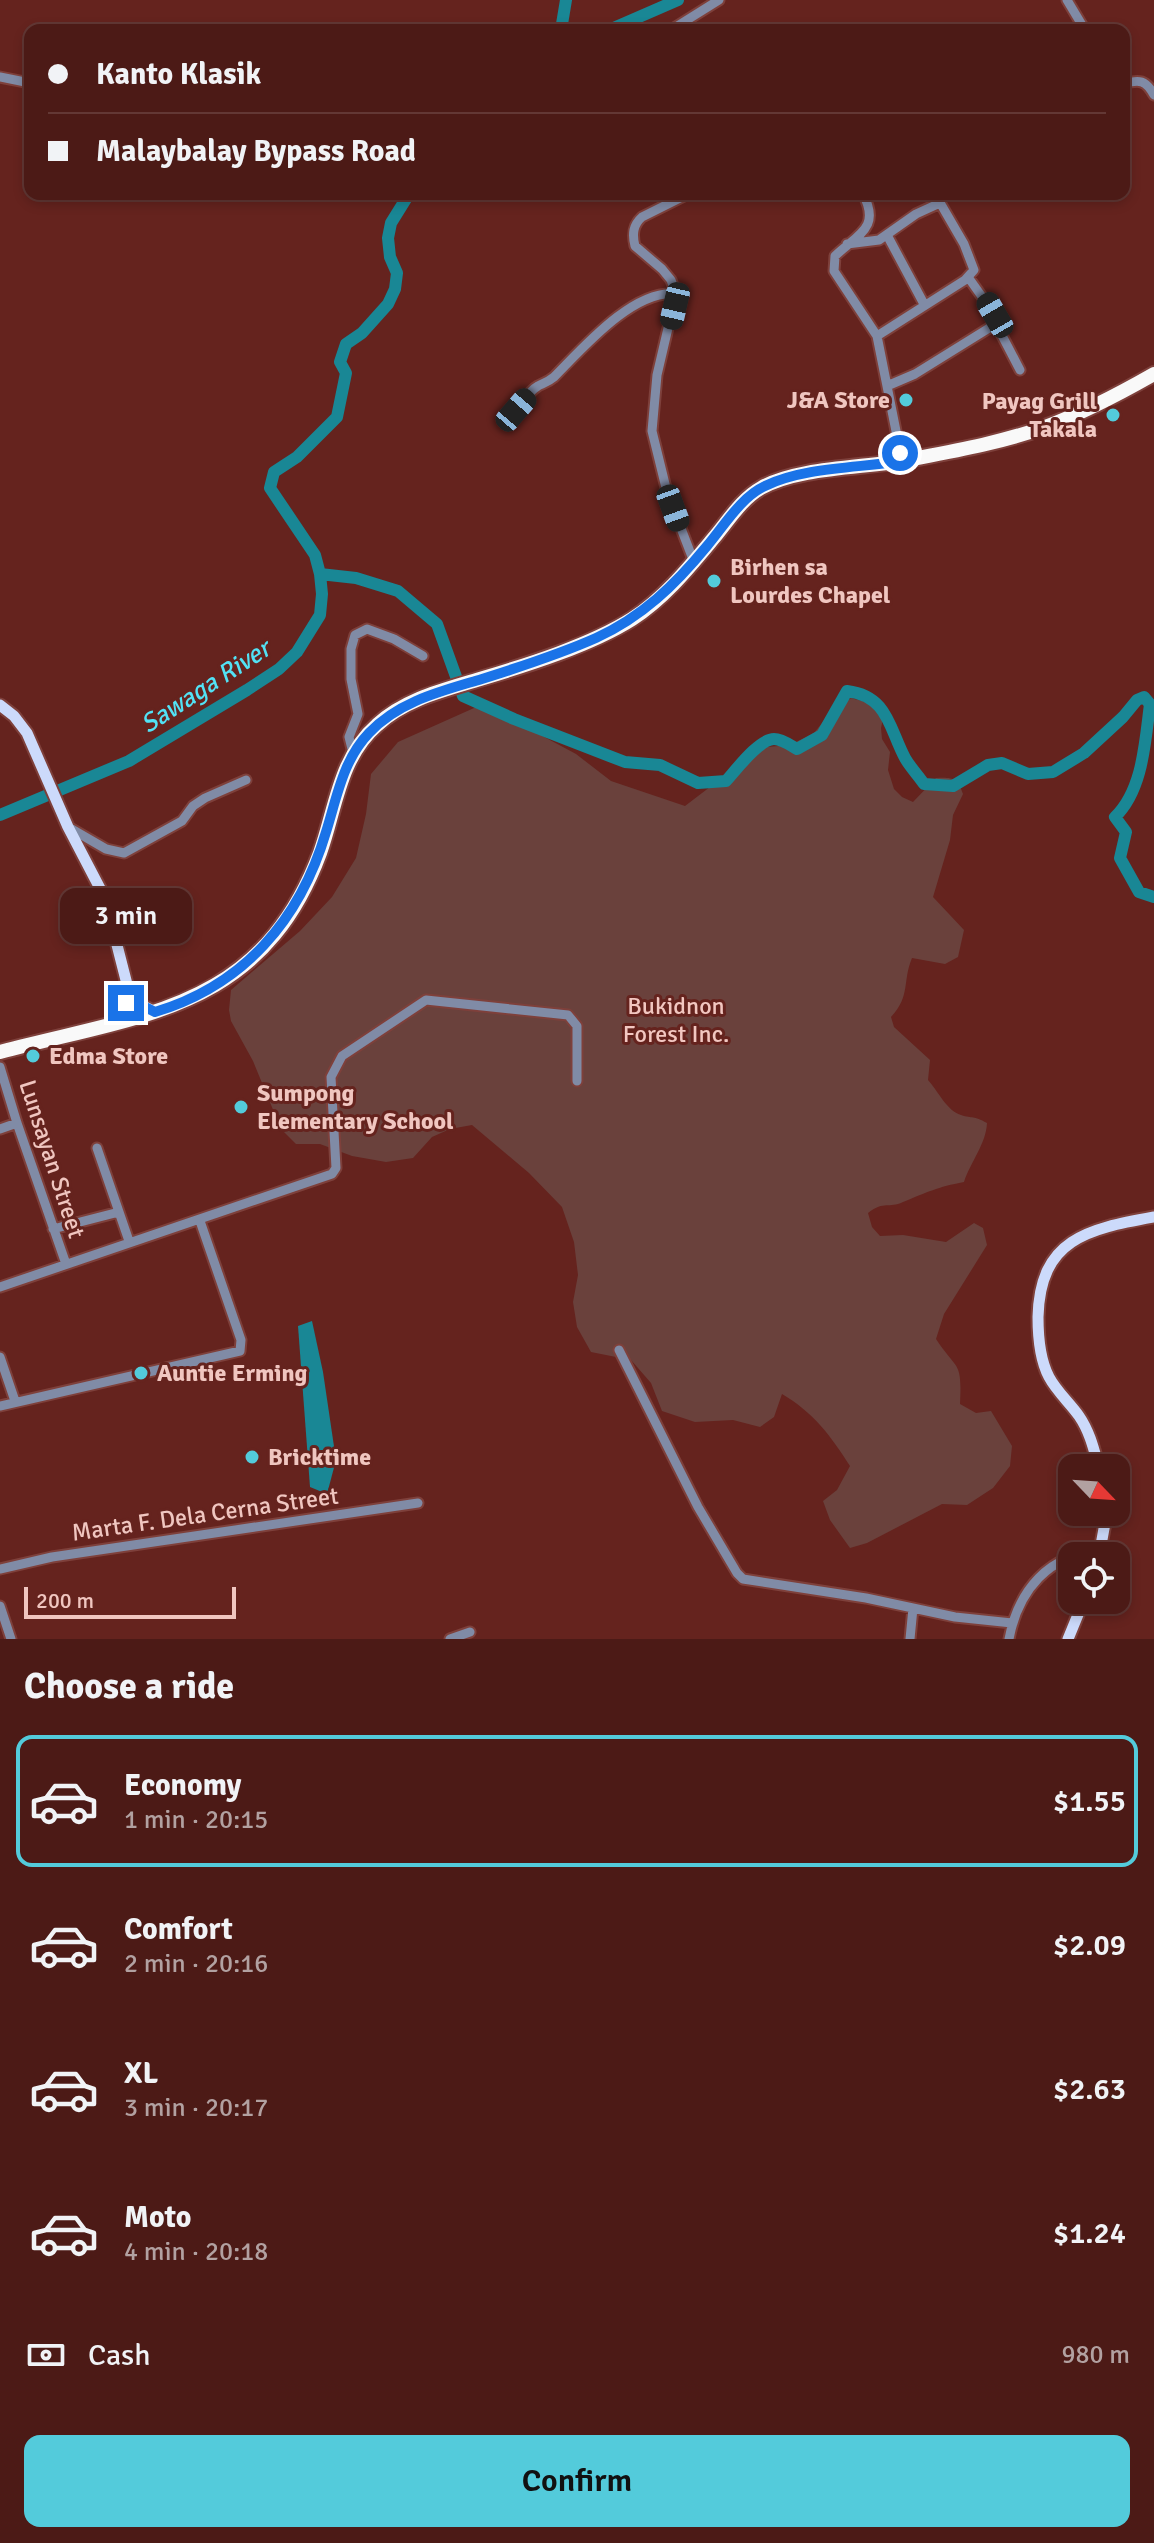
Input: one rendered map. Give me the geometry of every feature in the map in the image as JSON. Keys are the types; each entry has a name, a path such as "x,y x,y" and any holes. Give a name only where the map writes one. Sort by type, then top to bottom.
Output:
{"highway":[{"path":"0,1052 155,1012 186,1002 222,982 253,956 278,928 313,868 341,780 353,753 378,724 414,701 594,639 628,621 657,601 743,504 765,486 808,473 902,461 992,443 1081,412 1154,374"}],"main road":[{"path":"0,705 20,722 105,898 129,992 141,1005 155,1012"},
{"path":"113,1023 124,1008 129,992"},
{"path":"1094,1454 1084,1424 1050,1379 1044,1365 1038,1323 1041,1284 1050,1264 1069,1244 1102,1229 1154,1217"},
{"path":"1068,1639 1078,1614"}],"street":[{"path":"681,24 719,0"},
{"path":"1067,0 1081,24"},
{"path":"0,77 24,82"},
{"path":"1130,82 1143,81 1154,95"},
{"path":"676,200 642,217 634,230 635,246 662,269 671,280 676,294 657,375 652,431 660,470 694,562"},
{"path":"866,200 872,213 870,221 835,256 834,271 877,336 902,461"},
{"path":"847,244 867,243 887,235 934,200"},
{"path":"877,336 968,277 974,270 974,264 938,200"},
{"path":"887,235 924,304"},
{"path":"968,277 995,315 995,322 1020,370"},
{"path":"516,410 534,389 552,379 616,319 650,298 676,294"},
{"path":"887,386 915,374 990,329 995,322"},
{"path":"353,753 349,737 358,714 350,660 355,635 367,629 394,639 423,656"},
{"path":"66,822 106,849 124,853 182,821 193,806 205,798 246,780"},
{"path":"0,1287 332,1174 336,1170 336,1162 331,1077 336,1065 342,1056 426,1000 568,1015 577,1026 577,1081"},
{"name":"Lunsayan Street","path":"0,1067 66,1264"},
{"path":"0,1129 17,1123"},
{"path":"97,1148 129,1241"},
{"path":"53,1229 119,1212"},
{"path":"0,1406 236,1353 241,1348 200,1221"},
{"path":"619,1350 698,1507 739,1577 748,1581 866,1598 955,1617 1012,1623"},
{"path":"0,1357 15,1401"},
{"name":"Marta F. Dela Cerna Street","path":"0,1569 52,1557 418,1503"},
{"path":"1009,1639 1012,1623 1030,1588 1048,1568 1058,1563"},
{"path":"0,1606 11,1639"},
{"path":"910,1639 913,1608"},
{"path":"450,1639 470,1632"}],"green space":[{"name":"Bukidnon Forest Inc.","path":"851,698 873,704 884,714 881,728 882,739 890,752 888,770 894,789 902,797 913,802 936,778 954,780 963,794 953,815 950,840 933,897 964,930 958,957 945,964 912,958 904,995 891,1017 894,1027 930,1060 928,1080 947,1105 956,1113 987,1123 984,1138 964,1182 868,1213 872,1227 880,1236 903,1235 946,1242 974,1223 983,1228 987,1245 944,1314 936,1339 957,1367 960,1404 976,1413 991,1411 1012,1446 1010,1466 993,1488 967,1505 942,1504 867,1543 850,1548 830,1520 823,1501 837,1490 850,1466 828,1435 803,1409 782,1394 774,1417 760,1427 733,1420 695,1422 662,1411 651,1383 631,1360 591,1352 577,1327 573,1302 578,1275 574,1242 562,1207 529,1173 472,1125 450,1129 432,1137 413,1158 386,1162 352,1156 320,1144 296,1144 281,1129 253,1061 231,1021 229,1010 231,990 300,931 332,897 356,858 371,774 398,742 483,704 576,754 611,781 685,806 767,747 790,745 814,733 830,713"}],"water":[{"path":"312,1321 336,1460 327,1494 310,1487 298,1326"}],"waterway":[{"path":"562,24 566,0"},
{"name":"Sawaga River","path":"623,24 678,0"},
{"name":"Sawaga River","path":"0,815 129,761 247,690 279,669 297,652 320,615 320,574 315,555 270,488 274,472 297,457 337,417 346,373 340,362 346,344 362,333 388,304 395,289 397,273 390,257 388,238 391,223 405,200"},
{"path":"320,574 356,578 398,591 437,624 463,696 625,762 660,765 698,783 726,781 748,756 768,740 780,740 797,749 822,735 847,691 861,694 879,706 905,758 924,784 953,786 988,765 1002,763 1028,774 1053,772 1084,753 1137,700 1144,697 1150,704 1141,765 1132,793 1115,817 1126,832 1120,858 1139,892 1154,897"}],"place":[{"name":"J&A Store","path":"906,400"},
{"name":"Payag Grill Takala","path":"1113,415"},
{"name":"Birhen sa Lourdes Chapel","path":"714,581"},
{"name":"Edma Store","path":"33,1056"},
{"name":"Sumpong Elementary School","path":"241,1107"},
{"name":"Auntie Erming","path":"141,1373"},
{"name":"Bricktime","path":"252,1457"}],"route":[{"path":"126,1003 129,992 146,1009 155,1012 186,1002 222,982 262,948 290,913 313,868 346,766 378,724 414,701 594,639 628,621 668,591 753,493 765,486 791,476 902,461 900,453"}]}
